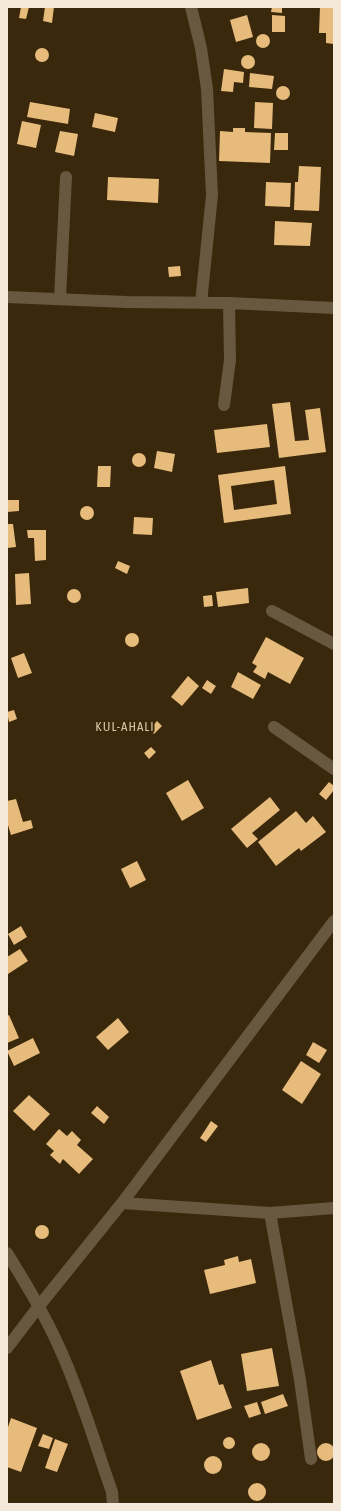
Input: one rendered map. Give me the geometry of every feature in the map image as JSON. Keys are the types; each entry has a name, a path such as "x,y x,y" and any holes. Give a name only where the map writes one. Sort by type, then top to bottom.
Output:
{"street":[{"path":"191,7 201,48 207,89 212,195 201,303"},
{"path":"60,298 66,177"},
{"path":"7,297 229,303 334,308"},
{"path":"224,405 230,360 229,303"},
{"path":"272,611 334,644"},
{"path":"274,727 334,769"},
{"path":"7,1348 122,1203 334,921"},
{"path":"122,1203 270,1214 334,1208"},
{"path":"270,1214 300,1380 311,1459"},
{"path":"7,1252 39,1306 60,1349 78,1394 112,1492 114,1504"}],"building":[{"path":"21,7 29,7 26,19 19,18"},
{"path":"45,7 54,7 52,23 43,21"},
{"path":"272,7 282,7 282,13 271,12"},
{"path":"320,7 334,7 334,44 326,43 326,33 319,33"},
{"path":"247,15 253,37 236,42 230,20"},
{"path":"272,15 285,16 285,32 272,32"},
{"path":"260,34 266,34 270,38 270,44 266,48 260,48 256,44 256,38"},
{"path":"39,48 45,48 49,52 49,58 45,62 39,62 35,58 35,52"},
{"path":"245,55 251,55 255,59 255,65 251,69 245,69 241,65 241,59"},
{"path":"224,69 244,72 243,83 234,82 233,92 221,91"},
{"path":"250,73 274,76 272,89 249,87"},
{"path":"280,86 286,86 290,90 290,96 286,100 280,100 276,96 276,90"},
{"path":"30,102 70,109 68,124 27,117"},
{"path":"255,102 273,103 272,129 254,128"},
{"path":"95,113 118,118 115,132 92,127"},
{"path":"22,121 41,125 36,148 17,144"},
{"path":"233,128 245,128 245,132 271,133 270,163 219,161 220,131 233,132"},
{"path":"60,131 78,134 74,156 55,152"},
{"path":"275,133 288,133 288,150 274,150"},
{"path":"299,166 321,167 319,211 294,210 295,182 298,182"},
{"path":"108,177 159,179 158,203 107,200"},
{"path":"266,182 291,183 290,207 265,206"},
{"path":"275,221 312,223 310,246 274,245"},
{"path":"180,266 181,276 169,277 168,267"},
{"path":"290,402 295,441 309,440 305,410 320,408 326,452 279,458 272,404"},
{"path":"267,424 270,447 217,453 214,430"},
{"path":"157,451 175,454 172,472 154,468"},
{"path":"139,453 144,455 146,460 144,465 139,467 134,465 132,460 134,455"},
{"path":"98,466 111,466 110,487 97,487"},
{"path":"285,466 291,514 224,523 218,475","holes":["274,480 277,504 234,510 231,486"]},
{"path":"7,500 19,500 19,511 7,512"},
{"path":"87,506 92,508 94,513 92,518 87,520 82,518 80,513 82,508"},
{"path":"134,517 153,518 152,535 133,534"},
{"path":"7,524 13,524 16,547 7,548"},
{"path":"27,530 46,530 46,560 35,561 34,538 28,538"},
{"path":"118,561 130,566 127,574 115,568"},
{"path":"29,573 31,604 16,605 15,574"},
{"path":"248,588 249,603 218,607 216,592"},
{"path":"74,589 79,591 81,596 79,601 74,603 69,601 67,596 69,591"},
{"path":"212,595 213,606 204,607 203,596"},
{"path":"132,633 137,635 139,640 137,645 132,647 127,645 125,640 127,635"},
{"path":"266,637 304,658 290,684 268,672 265,679 253,672 257,666 252,663"},
{"path":"24,653 32,673 18,678 11,658"},
{"path":"238,672 261,685 253,699 231,687"},
{"path":"188,676 199,686 182,706 171,697"},
{"path":"207,680 216,686 211,694 202,688"},
{"path":"14,710 17,719 9,722 7,712"},
{"path":"157,721 162,726 154,734 150,729"},
{"path":"151,747 156,752 149,759 144,753"},
{"path":"188,780 204,808 182,821 166,793"},
{"path":"329,782 334,786 334,790 326,800 319,794"},
{"path":"270,797 280,810 252,833 258,839 247,848 231,829"},
{"path":"16,799 23,822 31,820 33,828 11,835 7,822 7,801"},
{"path":"296,811 306,823 313,816 326,832 301,851 299,848 276,866 258,842"},
{"path":"137,861 146,880 130,888 121,869"},
{"path":"21,926 27,937 14,945 8,934"},
{"path":"20,949 28,961 8,974 7,957"},
{"path":"9,1015 19,1038 7,1043 7,1016"},
{"path":"118,1018 129,1032 108,1050 96,1037"},
{"path":"33,1038 40,1053 14,1066 7,1051"},
{"path":"313,1042 327,1050 319,1063 306,1055"},
{"path":"301,1061 321,1074 302,1104 282,1090"},
{"path":"29,1095 50,1114 34,1131 13,1111"},
{"path":"97,1106 109,1117 104,1124 91,1113"},
{"path":"211,1121 218,1126 206,1142 200,1138"},
{"path":"59,1129 67,1136 72,1131 81,1140 77,1145 93,1159 79,1174 63,1159 60,1164 50,1155 54,1151 46,1144"},
{"path":"42,1225 47,1227 49,1232 47,1237 42,1239 37,1237 35,1232 37,1227"},
{"path":"238,1256 239,1262 251,1259 256,1283 210,1294 204,1270 225,1265 224,1260"},
{"path":"272,1348 279,1386 247,1391 241,1354"},
{"path":"211,1360 219,1385 223,1384 232,1408 197,1420 180,1371"},
{"path":"283,1394 288,1406 265,1414 261,1402"},
{"path":"257,1402 261,1414 249,1418 244,1406"},
{"path":"11,1418 37,1428 21,1472 7,1467 7,1430"},
{"path":"43,1434 53,1438 49,1449 38,1446"},
{"path":"231,1437 234,1438 234,1448 227,1449 224,1448 223,1441 224,1438"},
{"path":"55,1439 68,1444 57,1472 45,1468"},
{"path":"261,1443 267,1446 270,1452 267,1458 261,1461 255,1458 252,1452 255,1446"},
{"path":"326,1443 332,1446 335,1452 332,1458 326,1461 320,1458 317,1452 320,1446"},
{"path":"213,1456 219,1459 222,1465 219,1471 213,1474 207,1471 204,1465 207,1459"},
{"path":"257,1483 263,1486 266,1492 263,1498 257,1501 251,1498 248,1492 251,1486"}],"district":[{"name":"KUL-AHALI","path":"125,727"}]}
